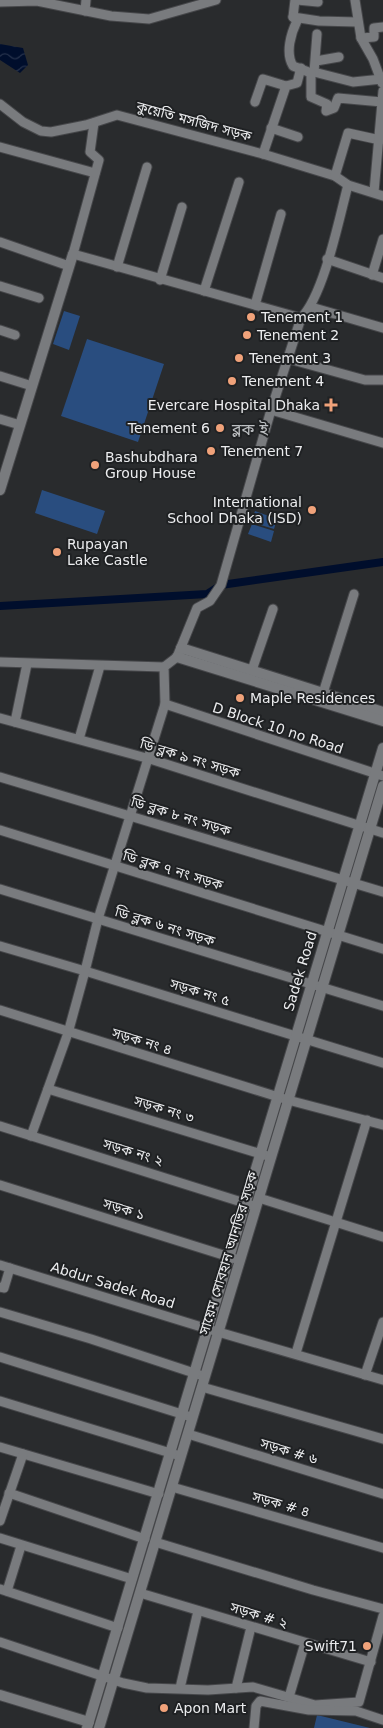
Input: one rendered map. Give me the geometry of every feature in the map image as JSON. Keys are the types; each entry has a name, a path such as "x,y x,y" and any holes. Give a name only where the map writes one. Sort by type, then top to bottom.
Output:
{"street":[{"path":"85,10 86,0"},
{"path":"0,2 37,1 111,16 150,19 216,0"},
{"path":"293,17 296,0 318,2"},
{"path":"293,17 297,21 293,27 290,57 293,66 353,82 382,82 373,59 361,38 355,0"},
{"path":"293,17 319,21 357,22"},
{"path":"361,38 374,37 374,28 383,27"},
{"path":"317,34 316,61 311,98 327,104 326,111 334,108 338,98 382,102"},
{"path":"316,61 338,57"},
{"path":"373,59 383,58"},
{"path":"263,154 286,86 288,83 297,83 301,68"},
{"path":"255,102 264,79 286,86"},
{"path":"379,194 383,91"},
{"name":"কুয়েতি মসজিদ সড়ক","path":"0,104 23,122 41,131 51,132 94,123 117,114 263,154 335,176 348,185 379,194"},
{"path":"0,490 3,467 20,425 73,254 99,160 90,152 94,123"},
{"path":"271,128 298,137"},
{"path":"335,176 348,133 380,140"},
{"path":"0,147 95,174"},
{"path":"116,267 146,167"},
{"path":"204,291 239,182"},
{"path":"0,662 164,667 179,653 197,608 210,601 220,585 271,410 301,318 311,307 348,185"},
{"path":"160,280 182,207"},
{"path":"255,305 281,214"},
{"path":"372,275 383,239"},
{"path":"0,242 69,266"},
{"path":"73,254 160,280 301,318"},
{"path":"327,259 383,278"},
{"path":"0,286 39,298"},
{"path":"311,307 383,328"},
{"path":"0,330 15,334"},
{"path":"289,359 365,380 383,380"},
{"path":"0,376 32,386"},
{"path":"271,410 383,443"},
{"path":"0,419 20,425"},
{"path":"323,693 354,594"},
{"path":"252,670 273,609"},
{"path":"179,653 252,670 383,712"},
{"path":"179,653 383,721"},
{"path":"15,722 27,664"},
{"path":"78,739 100,666"},
{"path":"31,1136 68,1033 98,919 150,758 165,704 164,667"},
{"name":"D Block 10 no Road","path":"165,704 379,775"},
{"name":"ডি ব্লক ৯ নং সড়ক","path":"0,718 150,758 383,833"},
{"name":"Sadek Road","path":"246,1203 342,880 359,826 379,775 383,748"},
{"name":"ডি ব্লক ৮ নং সড়ক","path":"0,777 132,815 383,892"},
{"name":"সায়েম সোবহান আনভির সড়ক","path":"91,1726 140,1593 159,1494 176,1455 188,1434 383,786"},
{"name":"ডি ব্লক ৭ নং সড়ক","path":"0,830 338,936 383,948"},
{"name":"ডি ব্লক ৬ নং সড়ক","path":"0,890 383,1006"},
{"name":"সড়ক নং ৫","path":"0,946 383,1063"},
{"name":"সড়ক নং ৪","path":"0,1010 68,1033 277,1097 383,1125"},
{"name":"সড়ক নং ৩","path":"48,1089 271,1157"},
{"path":"296,1353 367,1120"},
{"name":"সড়ক নং ২","path":"0,1126 246,1203 258,1202 335,1222 383,1237"},
{"name":"সড়ক ১","path":"0,1185 240,1260"},
{"name":"সায়েম সোবহান আনভির সড়ক","path":"108,1678 118,1628 132,1579 150,1541 172,1486 182,1414 246,1203"},
{"name":"Abdur Sadek Road","path":"0,1265 383,1380"},
{"path":"0,1287 4,1288 10,1268"},
{"path":"0,1312 92,1338 194,1374 203,1382 383,1439"},
{"path":"365,1374 383,1322"},
{"path":"0,1357 193,1417"},
{"path":"0,1401 176,1455"},
{"name":"সড়ক # ৬","path":"188,1434 383,1494"},
{"path":"0,1447 159,1494"},
{"path":"0,1521 23,1454"},
{"name":"সড়ক # ৪","path":"172,1486 383,1548"},
{"path":"9,1494 150,1541 313,1590 383,1608"},
{"path":"0,1538 132,1579"},
{"path":"21,1546 3,1590 118,1628"},
{"name":"সড়ক # ২","path":"140,1593 371,1662"},
{"path":"180,1688 198,1611"},
{"path":"0,1642 108,1678 147,1688 208,1690 253,1686 315,1705 359,1702 383,1616"},
{"path":"236,1688 251,1627"},
{"path":"289,1697 305,1643"},
{"path":"0,1695 91,1726"},
{"path":"0,1699 91,1726"},
{"path":"254,1728 256,1706 260,1701 309,1710 356,1711 383,1720"}],"shaded area":[{"path":"64,311 80,316 69,350 53,344"},
{"path":"87,339 164,364 138,442 61,416"},
{"path":"42,490 105,511 97,534 35,513"},
{"path":"255,511 277,519 274,529 251,522"},
{"path":"252,524 274,531 271,542 248,534"},
{"path":"317,1715 370,1728 314,1728"}],"water":[{"path":"0,44 23,48 28,65 20,73 0,60"}],"waterway":[{"path":"0,606 207,594 221,585 383,562"}],"place":[{"name":"Tenement 1","path":"251,317"},
{"name":"Tenement 2","path":"247,335"},
{"name":"Tenement 3","path":"239,358"},
{"name":"Tenement 4","path":"232,381"},
{"name":"Evercare Hospital Dhaka","path":"331,405"},
{"name":"Tenement 6","path":"220,428"},
{"name":"Tenement 7","path":"211,451"},
{"name":"Bashubdhara Group House","path":"95,465"},
{"name":"International School Dhaka (ISD)","path":"312,510"},
{"name":"Rupayan Lake Castle","path":"57,552"},
{"name":"Maple Residences","path":"240,698"},
{"name":"Swift71","path":"367,1646"},
{"name":"Apon Mart","path":"164,1708"}],"district":[{"name":"ব্লক ই","path":"250,429"}]}
